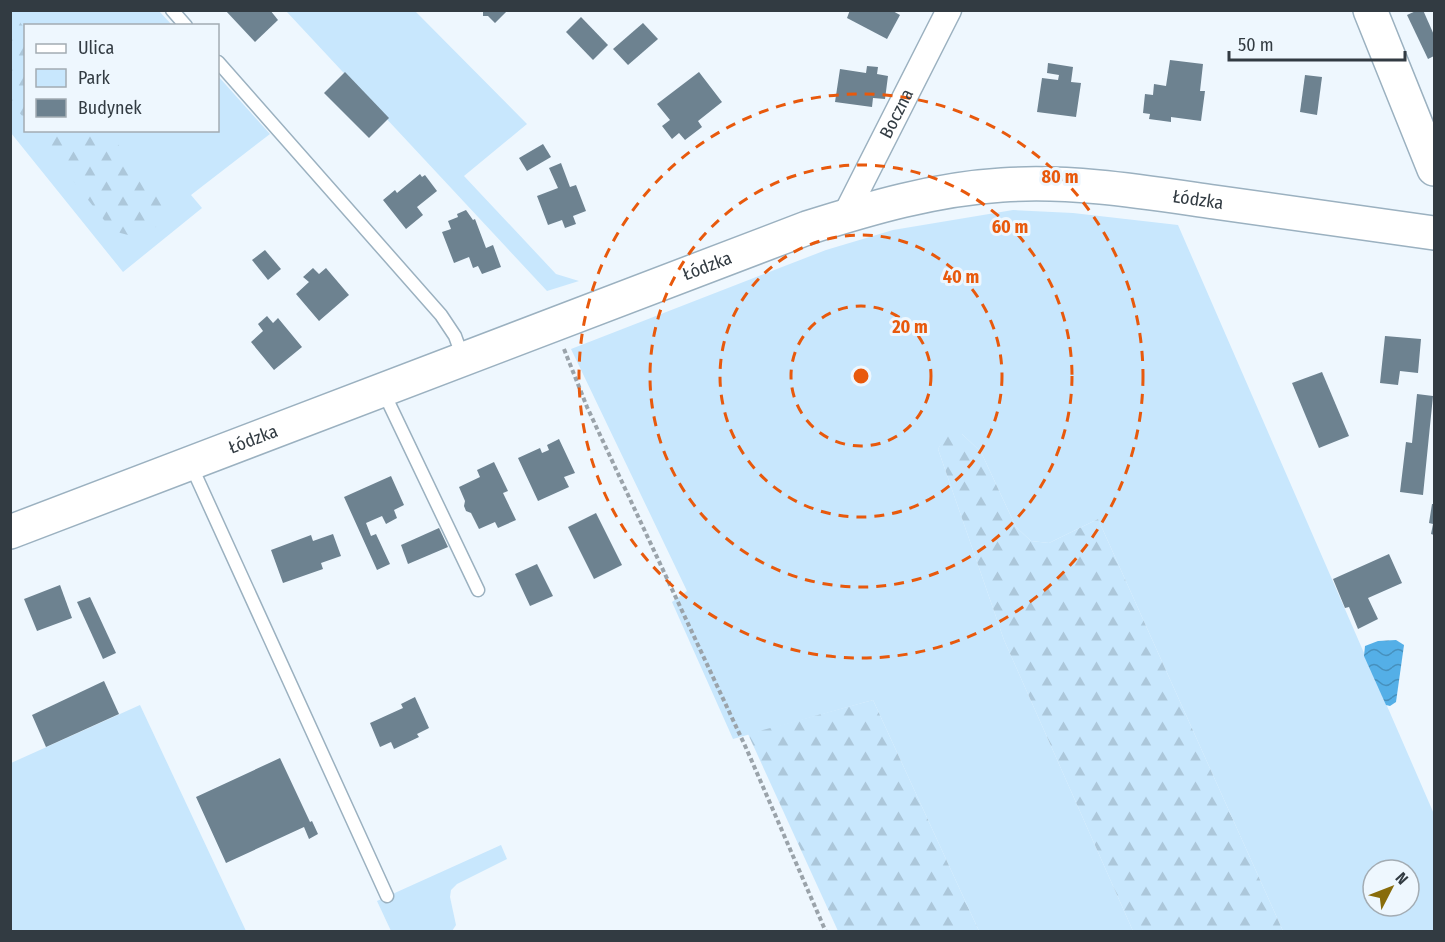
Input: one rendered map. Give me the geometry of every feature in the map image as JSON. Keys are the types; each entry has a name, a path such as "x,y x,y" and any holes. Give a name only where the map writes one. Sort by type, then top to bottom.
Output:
{"main road":[{"path":"1370,10 1432,155"},
{"name":"Łódzka","path":"10,532 807,228 897,202 951,191 1001,185 1053,184 1123,189 1434,233"}],"street":[{"name":"Boczna","path":"844,216 949,10"}],"lane":[{"path":"172,10 184,24"},
{"path":"219,63 441,315 455,336 464,359"},
{"path":"382,390 478,590"},
{"path":"190,463 387,896"}],"path":[{"path":"557,324 574,377 587,407 747,750 826,932"}],"green space":[{"path":"11,10 24,28 24,119 11,101"},
{"path":"10,11 159,11 171,24 24,24 24,132 219,132 219,77 270,134 191,195 202,208 123,272 11,133"},
{"path":"286,11 415,11 527,124 464,176 556,274 579,281 547,291"},
{"path":"35,132 108,132 164,201 164,220 151,230 139,235 126,235 111,229"},
{"path":"1013,210 1073,213 1178,225 1434,814 1434,931 1283,931 1098,519 1049,543 1031,541 1016,527 981,452 962,434 947,434 938,449 1004,640 1133,931 979,931 873,700 733,739 672,602 687,591 571,349 826,250 893,230"},
{"path":"946,434 962,434 981,452 1016,527 1031,541 1049,543 1098,519 1283,931 1133,931 1004,640 938,449"},
{"path":"873,700 979,931 838,931 748,734"},
{"path":"140,705 246,931 11,931 11,763"},
{"path":"501,845 507,859 457,884 451,890 450,897 456,925 452,931 391,931 377,901"}],"water":[{"path":"1396,640 1404,645 1396,702 1390,706 1386,705 1364,656 1365,646 1378,641"}],"building":[{"path":"225,10 270,10 278,20 255,42"},
{"path":"483,10 508,10 495,23 488,16 483,16"},
{"path":"850,10 891,10 900,15 887,39 847,18"},
{"path":"1423,10 1434,35 1434,56 1428,59 1407,15"},
{"path":"581,17 608,45 593,60 566,32"},
{"path":"643,23 658,39 628,65 613,49"},
{"path":"1170,60 1203,64 1200,91 1205,91 1201,121 1171,117 1171,122 1149,119 1150,114 1143,113 1145,94 1153,95 1154,84 1166,86"},
{"path":"1048,63 1073,67 1071,82 1081,83 1076,117 1037,112 1042,78 1058,80 1059,75 1047,73"},
{"path":"867,66 878,67 877,74 888,76 885,99 873,98 872,107 835,102 840,69 866,73"},
{"path":"345,72 389,118 369,138 324,93"},
{"path":"699,72 722,102 698,121 702,127 685,140 679,133 672,139 662,126 670,120 657,104"},
{"path":"1305,75 1322,77 1317,115 1300,112"},
{"path":"543,144 551,157 527,171 519,158"},
{"path":"561,163 570,187 576,185 586,211 573,216 576,224 565,228 562,220 548,225 537,196 558,188 549,168"},
{"path":"420,174 422,177 425,175 437,191 417,207 423,215 406,229 383,200 395,190 397,193"},
{"path":"466,210 473,220 475,219 486,248 493,245 501,267 482,274 478,266 473,268 469,257 454,263 442,232 451,229 448,221 458,217 457,214"},
{"path":"265,250 281,269 268,280 252,260"},
{"path":"313,268 319,274 326,268 349,295 319,321 296,294 309,282 303,277"},
{"path":"267,316 273,323 278,318 302,347 274,370 251,342 263,331 258,324"},
{"path":"1385,336 1421,339 1418,373 1400,371 1398,385 1380,383"},
{"path":"1322,372 1349,436 1319,448 1292,383"},
{"path":"1417,394 1433,396 1423,495 1400,492 1406,442 1412,443"},
{"path":"559,439 575,473 564,477 569,487 538,501 518,458 540,448 542,453 549,450 547,445"},
{"path":"494,462 508,491 503,493 516,520 498,528 495,522 479,529 471,513 466,511 465,501 459,487 480,477 477,470"},
{"path":"391,476 404,505 394,510 397,518 386,524 382,516 366,523 371,536 376,534 390,564 377,570 344,497"},
{"path":"1432,504 1434,504 1434,535 1431,534 1433,524 1429,523"},
{"path":"596,513 622,565 594,579 568,527"},
{"path":"439,528 448,547 408,564 401,545"},
{"path":"333,534 341,556 321,563 323,569 283,583 271,550 311,535 313,541"},
{"path":"1389,554 1402,583 1368,598 1378,619 1358,629 1349,607 1345,608 1333,579"},
{"path":"537,564 553,596 530,606 515,574"},
{"path":"60,585 72,618 37,631 24,599"},
{"path":"90,597 116,653 103,659 77,602"},
{"path":"104,681 119,714 46,747 32,715"},
{"path":"415,697 429,728 417,734 419,737 394,749 391,742 380,747 370,723 403,708 401,704"},
{"path":"280,758 318,834 309,839 304,827 226,863 196,797"}]}
